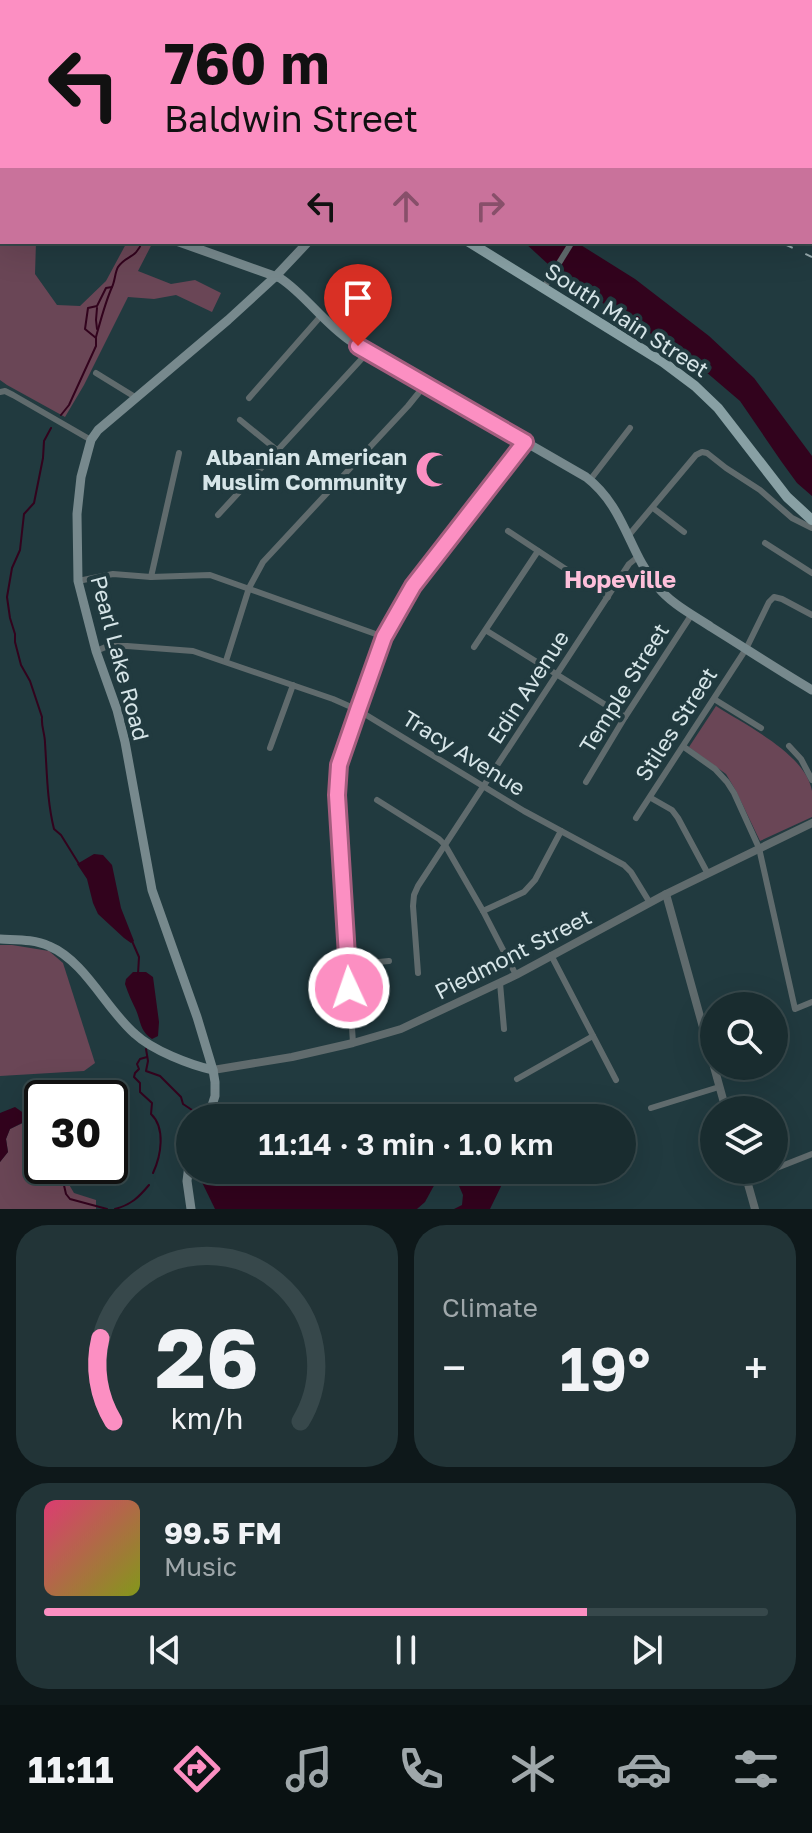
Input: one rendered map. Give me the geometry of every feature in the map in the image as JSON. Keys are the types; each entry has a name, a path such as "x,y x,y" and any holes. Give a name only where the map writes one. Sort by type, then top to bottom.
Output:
{"main road":[{"path":"185,244 276,276 291,286 338,333 590,480 611,502 651,578 662,592 812,690"},
{"name":"Pearl Lake Road","path":"212,1104 215,1096 213,1070 152,890 125,742 78,581 77,514 81,477 91,440 98,430 228,320 306,244"},
{"name":"South Main Street","path":"472,244 656,358 695,386 718,408 787,497 812,520"},
{"path":"0,939 46,944 55,948 75,965 136,1036 184,1061 213,1070"},
{"path":"187,1184 191,1209"}],"street":[{"path":"543,289 571,244"},
{"path":"249,398 320,317"},
{"path":"218,515 368,352"},
{"path":"96,373 135,397"},
{"path":"226,661 249,588 263,562 425,385"},
{"path":"0,392 13,395 91,440"},
{"path":"240,420 278,451"},
{"path":"590,480 630,428"},
{"path":"353,1043 337,779 339,765 384,637 413,586 525,442"},
{"path":"629,535 696,455 702,452 760,490 792,518 812,528"},
{"path":"151,577 179,453"},
{"path":"653,508 684,532"},
{"path":"508,531 608,597"},
{"path":"765,543 812,573"},
{"path":"474,647 538,551"},
{"name":"Edin Avenue","path":"418,973 414,895 629,564 639,556"},
{"path":"78,581 113,574 151,577 210,575 384,637"},
{"name":"Stiles Street","path":"636,818 746,649 769,602 774,597 782,599 812,615"},
{"name":"Temple Street","path":"586,782 692,614"},
{"path":"487,631 625,717"},
{"name":"Tracy Avenue","path":"96,651 108,646 193,651 358,710 524,811 624,865 650,903"},
{"path":"270,748 293,685"},
{"path":"714,699 761,728"},
{"path":"789,746 801,759 812,780"},
{"path":"684,747 715,769 734,793 759,848 795,1009 812,1002"},
{"path":"651,798 672,810 678,818 708,874"},
{"path":"377,800 445,845 516,975"},
{"name":"Piedmont Street","path":"213,1070 277,1060 401,1029 516,975 666,894 812,823"},
{"path":"483,911 524,892 535,880 561,831"},
{"path":"666,894 722,1096"},
{"path":"551,955 616,1080"},
{"path":"347,965 389,961"},
{"path":"500,983 504,1029"},
{"path":"517,1079 593,1036"},
{"path":"651,1108 719,1087"},
{"path":"788,1163 812,1154"},
{"path":"748,1184 755,1209"}],"shaded area":[{"path":"0,244 36,244 35,274 57,305 80,306 106,281 126,244 152,244 138,271 171,284 195,280 221,293 212,312 176,295 154,299 128,297 65,417 0,380"},
{"path":"526,244 579,244 635,279 709,336 754,378 812,456 812,496 797,483 740,401 692,360 562,277"},
{"path":"716,706 758,731 799,765 812,791 812,817 760,841 726,774 689,747"},
{"path":"94,854 103,855 112,865 121,908 134,941 131,943 98,914 93,903 87,879 77,864"},
{"path":"0,945 49,951 63,963 95,1063 84,1071 0,1076"},
{"path":"133,972 146,972 153,977 159,1022 158,1036 152,1039 143,1029 125,984"},
{"path":"15,1107 24,1113 24,1124 10,1129 6,1139 8,1152 0,1162 0,1113"},
{"path":"24,1124 24,1184 69,1184 74,1193 96,1200 96,1209 0,1209 0,1162 8,1152 6,1139 10,1129"},
{"path":"203,1184 435,1184 425,1202 417,1209 215,1209"},
{"path":"458,1184 502,1184 490,1209 454,1209 462,1205 463,1195"}],"waterway":[{"path":"61,415 69,405 96,346 96,338 85,329 88,308 97,306 106,288 112,287 118,267 141,244"},
{"path":"96,337 112,287"},
{"path":"97,308 97,329"},
{"path":"51,428 44,441 34,503 24,514 20,550 12,568 7,597 21,665 42,717 54,829 79,864"},
{"path":"132,941 139,957 138,974"},
{"path":"146,1049 146,1071 160,1076 181,1097 183,1104"},
{"path":"147,1057 140,1059 134,1077 140,1083 140,1092 152,1103 151,1114 159,1127 160,1151 153,1173"},
{"path":"64,1184 70,1199 107,1209"},
{"path":"115,1209 134,1200 149,1185"}],"railway":[{"path":"784,244 812,257"}],"place":[{"name":"Albanian American Muslim Community","path":"433,470"}],"district":[{"name":"Hopeville","path":"620,580"}],"route":[{"path":"349,988 337,795 339,765 384,637 401,604 525,442 358,346"}]}
